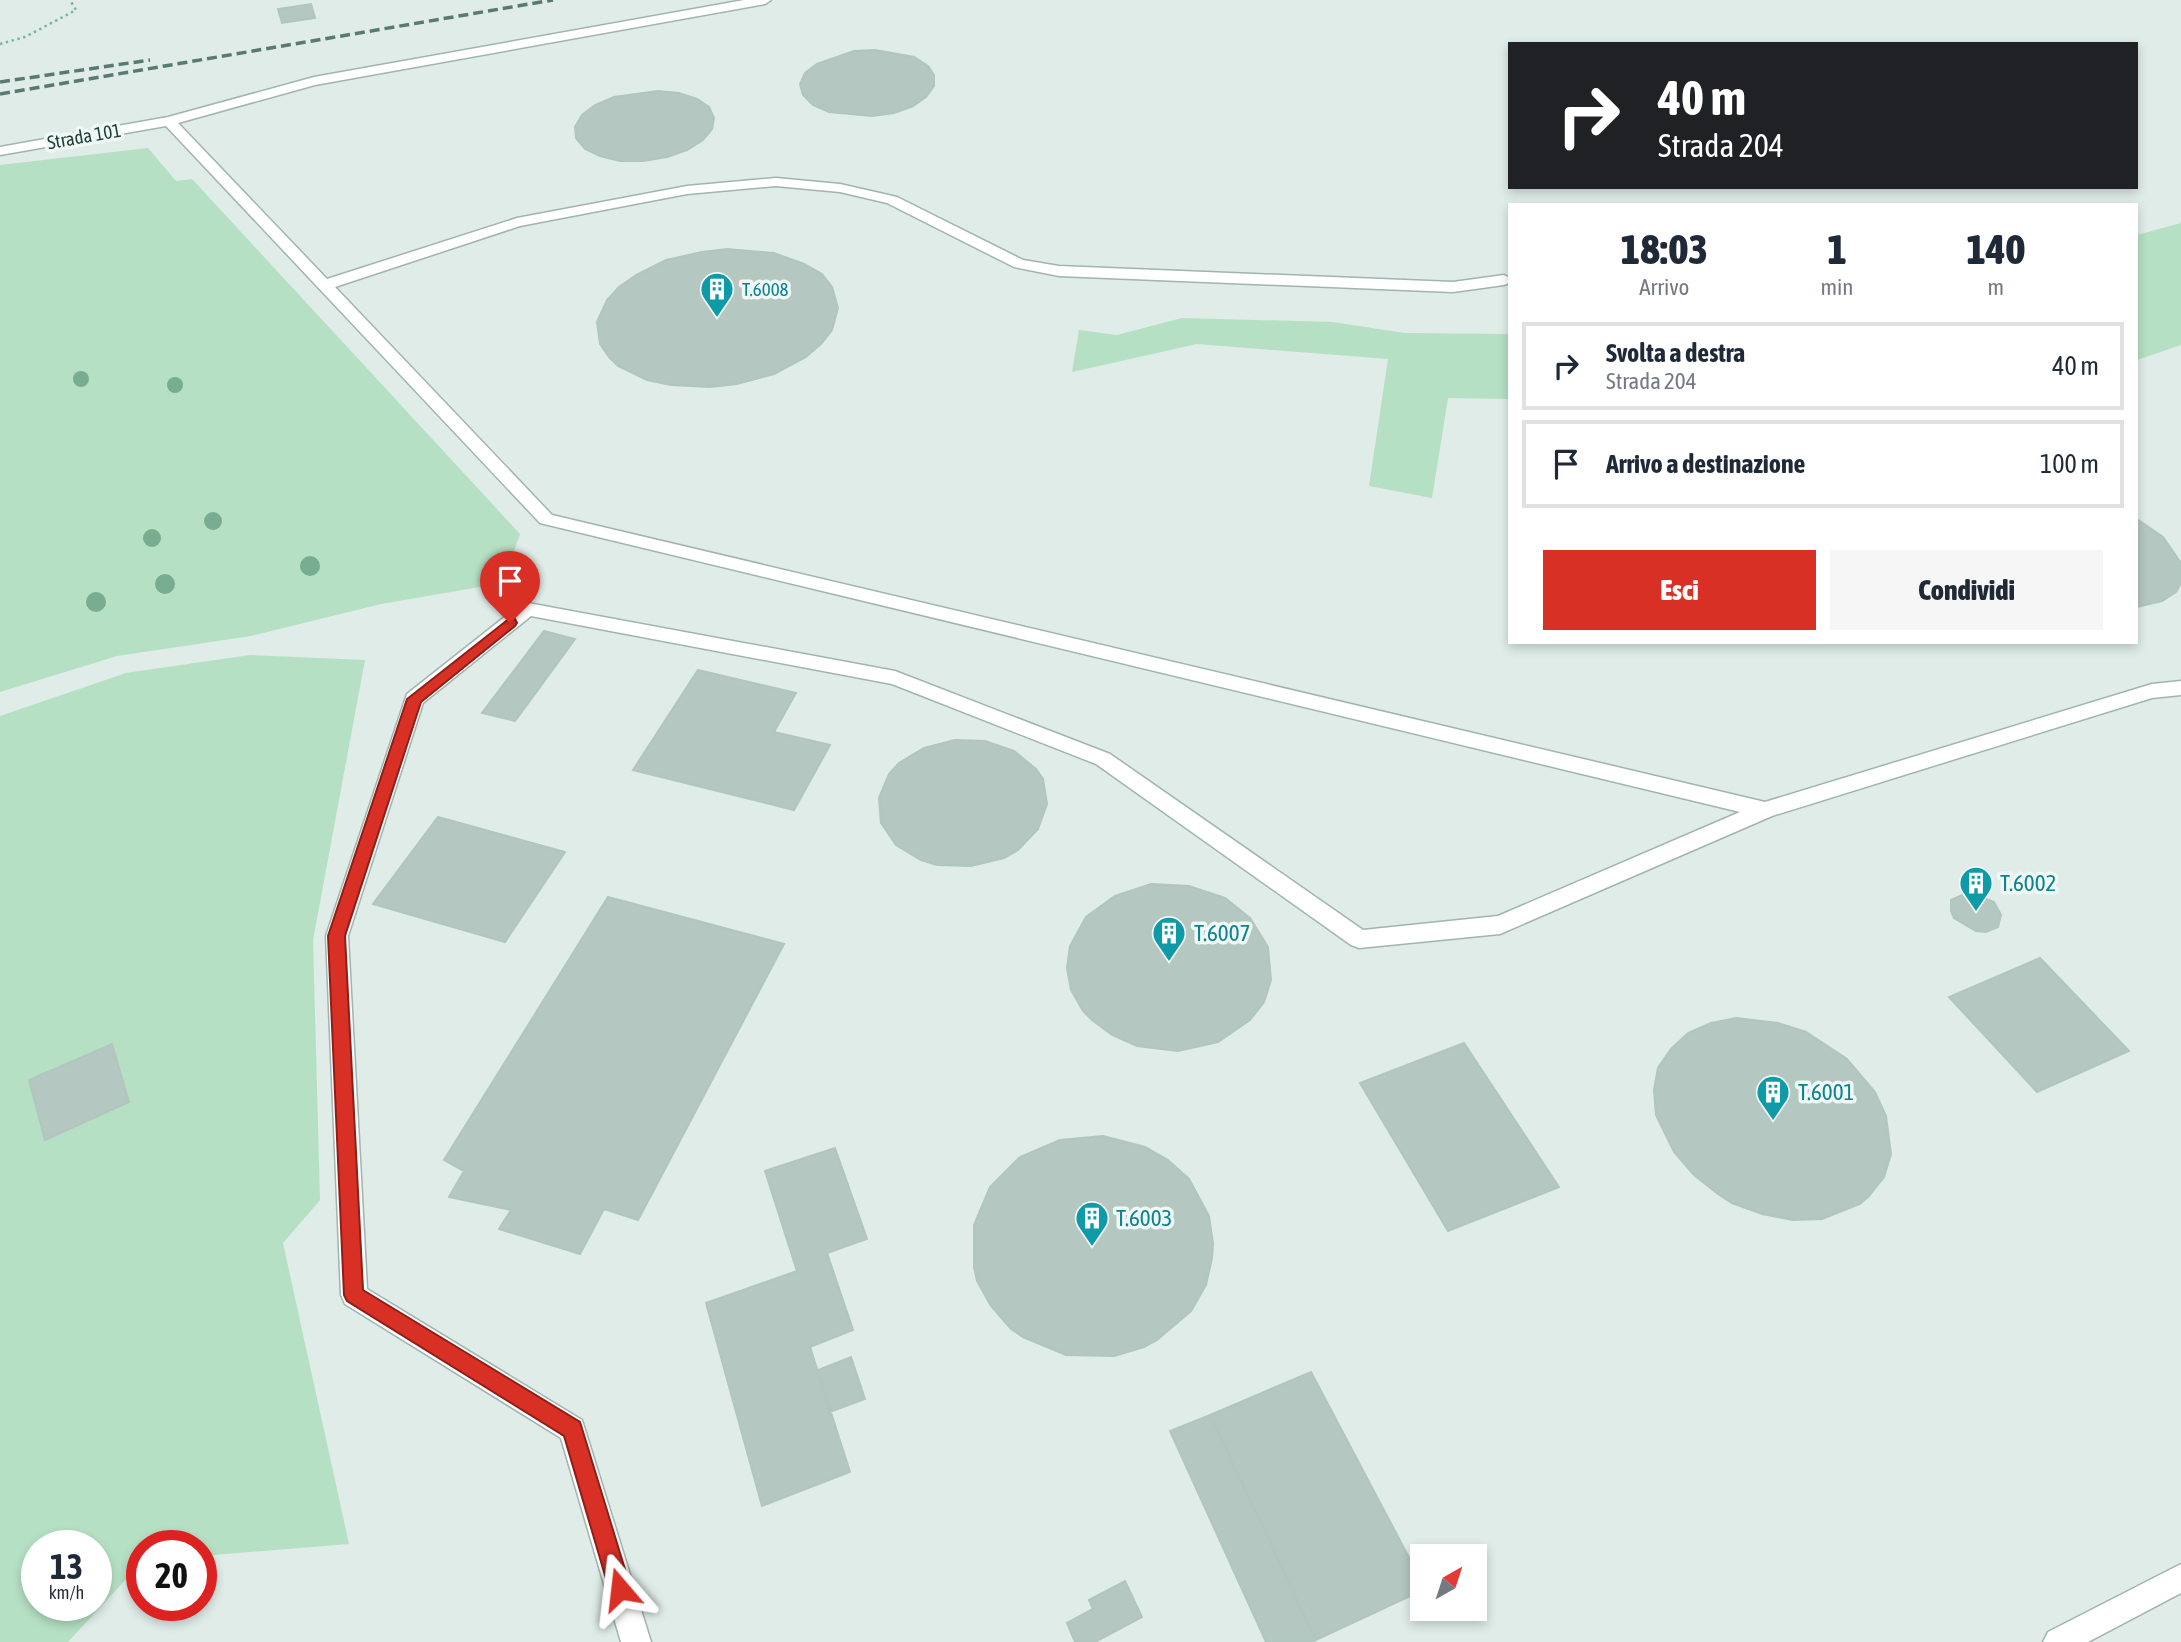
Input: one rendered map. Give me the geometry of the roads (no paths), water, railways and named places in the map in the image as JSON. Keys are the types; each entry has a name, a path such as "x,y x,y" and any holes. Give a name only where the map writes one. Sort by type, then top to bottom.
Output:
{"lane":[{"name":"Strada 101","path":"0,151 169,121 314,81 765,0"},
{"path":"169,121 546,519 1765,810"},
{"path":"324,285 517,222 687,190 776,182 840,188 892,200 1019,264 1059,271 1453,287 1504,280"},
{"path":"636,1642 572,1429 354,1295 337,936 414,699 528,609 895,678 1103,759 1359,939 1500,925 1765,810 2151,691 2181,688"},
{"path":"2058,1642 2181,1578"}],"railway":[{"path":"0,94 553,0"},
{"path":"0,82 150,60"}],"place":[{"name":"T.6008","path":"717,319"},
{"name":"T.6002","path":"1976,913"},
{"name":"T.6007","path":"1169,963"},
{"name":"T.6001","path":"1773,1122"},
{"name":"T.6003","path":"1092,1248"}]}
